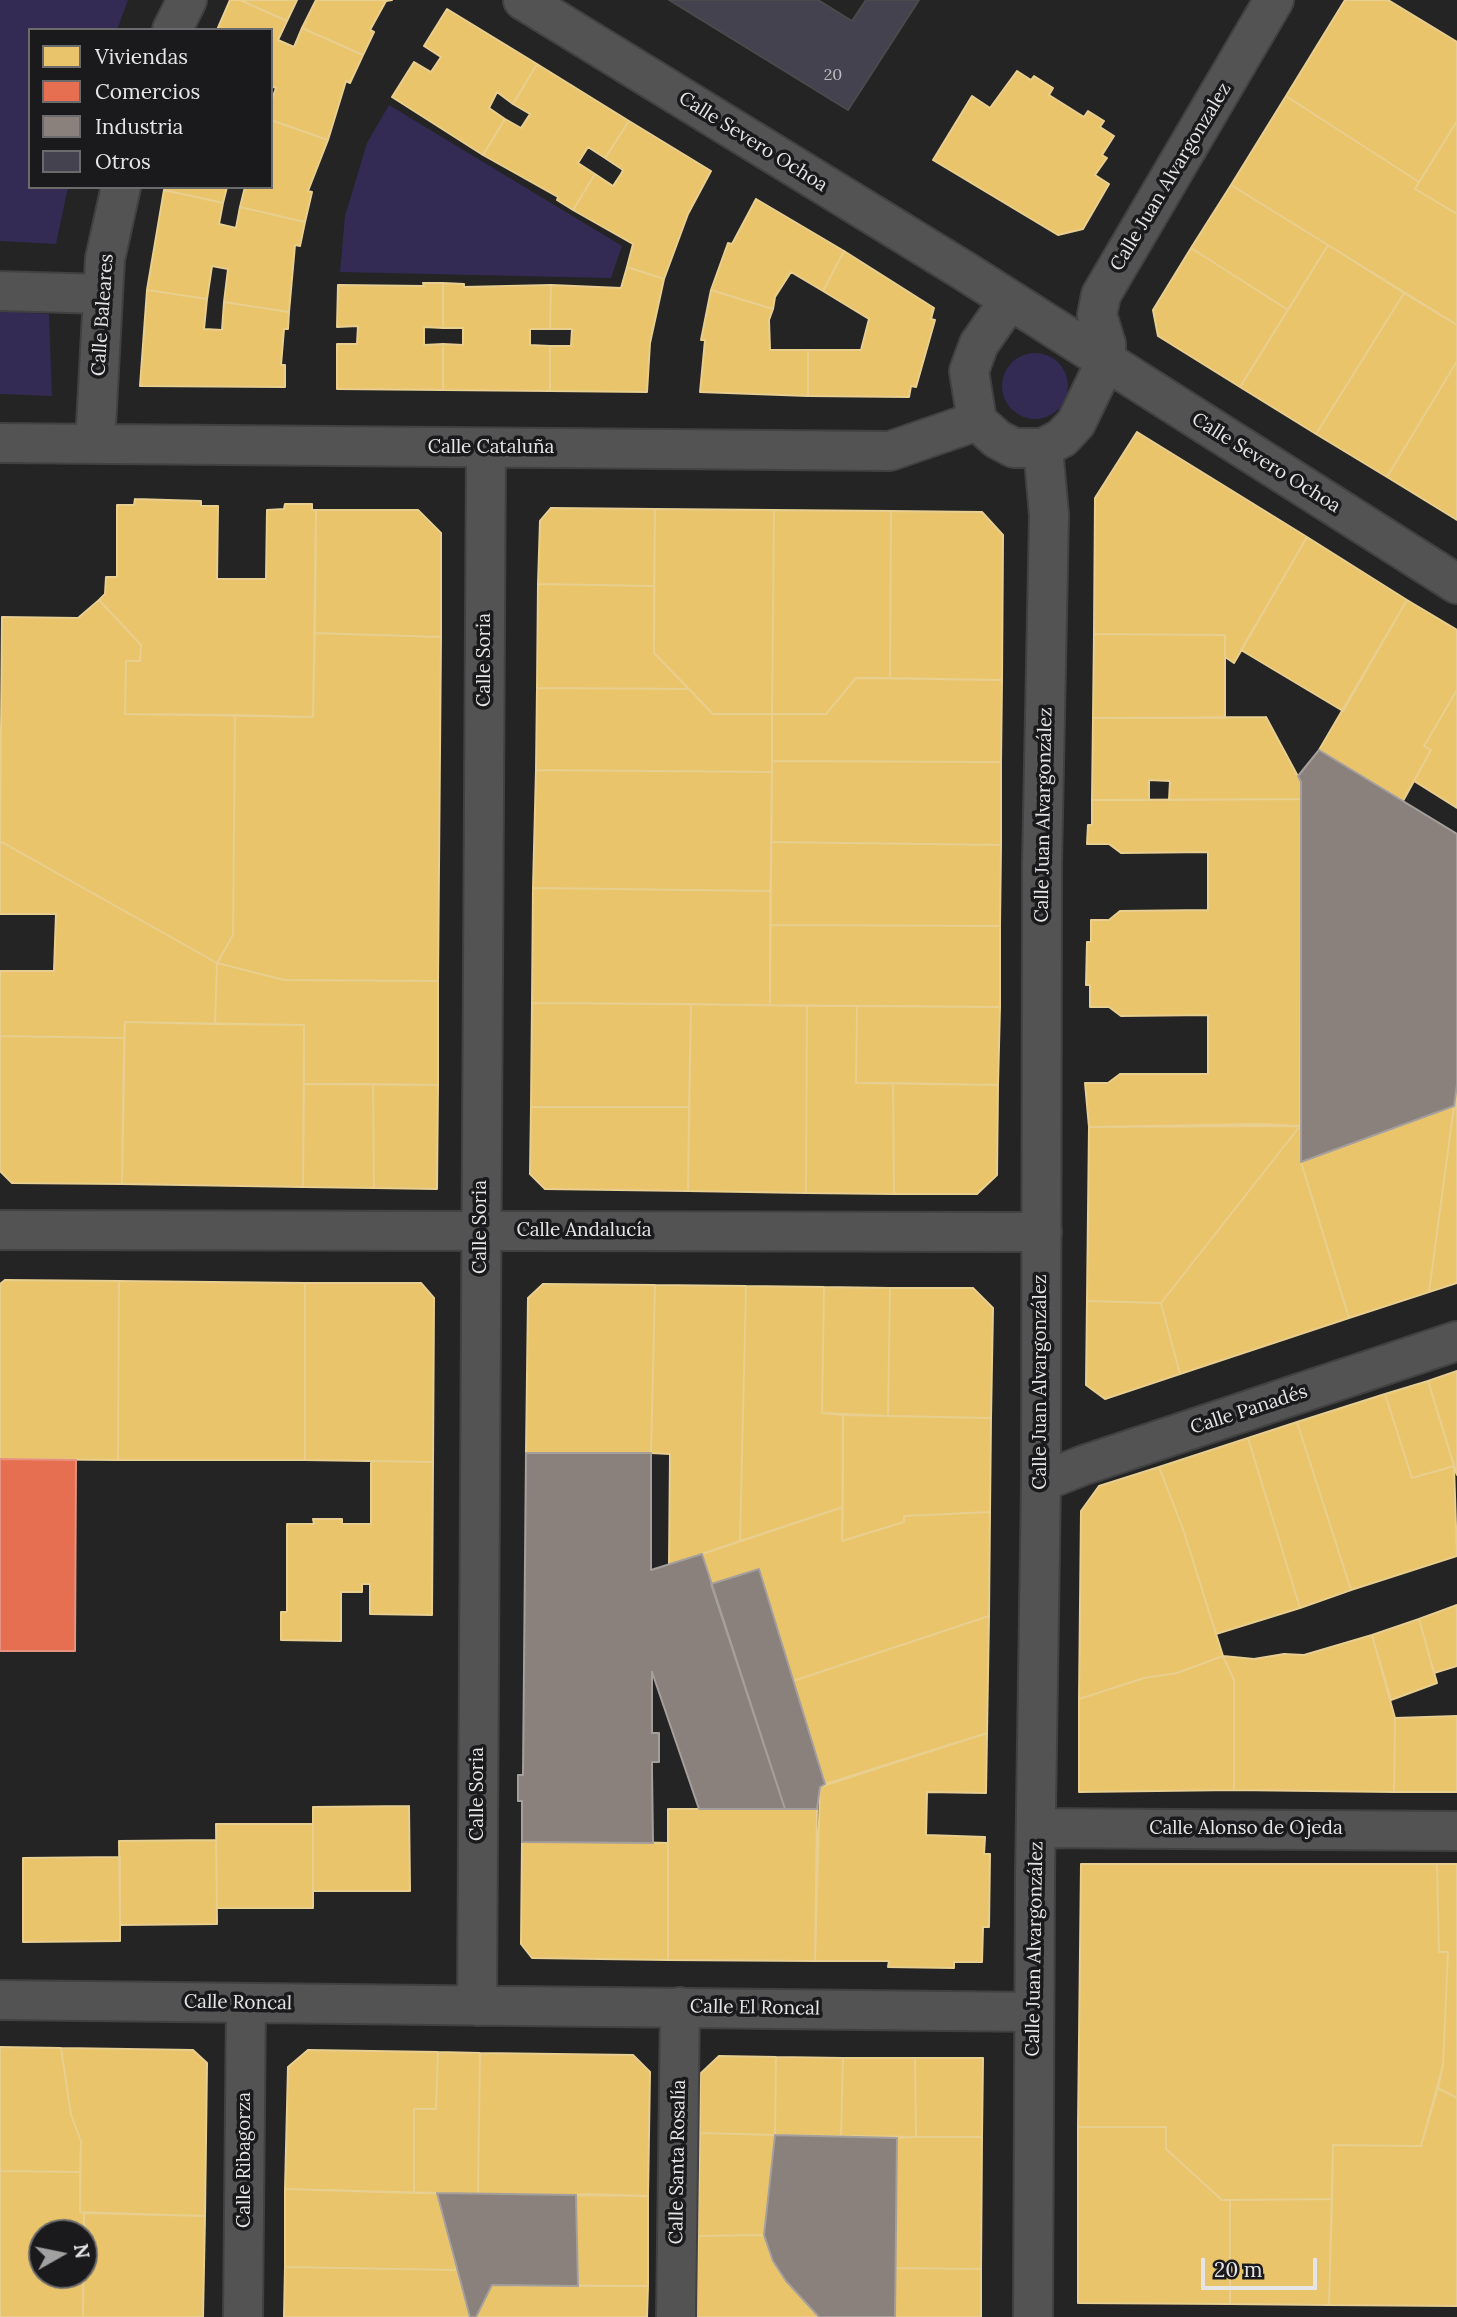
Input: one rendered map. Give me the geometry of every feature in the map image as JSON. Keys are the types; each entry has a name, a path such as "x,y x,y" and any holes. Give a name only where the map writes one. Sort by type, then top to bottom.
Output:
{"street":[{"path":"173,28 187,0"},
{"name":"Calle Severo Ochoa","path":"523,0 996,292 1457,584"},
{"name":"Calle Juan Alvargonzalez","path":"1090,351 1106,344 1097,315 1101,295 1274,0"},
{"name":"Calle Baleares","path":"95,444 105,259 121,189"},
{"path":"0,291 103,294"},
{"path":"996,292 969,371 977,421 997,439 1014,448 1043,448 1062,438 1076,423 1090,351"},
{"name":"Calle Cataluña","path":"0,443 890,451 977,421"},
{"name":"Calle Juan Alvargonzález","path":"1032,2317 1041,1482 1042,865 1049,515 1043,448"},
{"name":"Calle Soria","path":"477,2006 486,449"},
{"name":"Calle Andalucía","path":"0,1230 1042,1232"},
{"name":"Calle Panadés","path":"1041,1482 1084,1465 1457,1341"},
{"name":"Calle Alonso de Ojeda","path":"1036,1828 1457,1831"},
{"name":"Calle Roncal","path":"0,2000 477,2006"},
{"name":"Calle Ribagorza","path":"243,2317 246,2003"},
{"name":"Calle El Roncal","path":"477,2006 1034,2012"},
{"name":"Calle Santa Rosalía","path":"676,2317 680,2007"}],"shaded area":[{"path":"0,0 128,0 118,28 28,28 28,189 68,189 56,244 0,241"},
{"path":"389,105 622,246 611,278 340,272 345,216 367,143"},
{"path":"0,311 49,314 52,396 0,394"},
{"path":"1029,353 1041,353 1053,358 1063,368 1068,386 1066,399 1053,414 1041,419 1029,419 1017,414 1007,404 1002,392 1002,380 1007,368 1017,358"}],"building: Viviendas":[{"path":"230,0 240,0 287,21 278,40 294,47 302,28 363,55 350,83 346,81 328,140 273,121 273,96 276,88 273,87 273,28 218,28"},
{"path":"240,0 297,0 287,21"},
{"path":"316,0 392,0 386,1 370,30 374,32 363,55 302,28"},
{"path":"1345,0 1388,0 1457,42 1457,121 1419,182 1286,96"},
{"path":"447,9 537,64 513,104 497,92 489,108 505,119 483,155 392,97 414,62 431,72 441,57 424,46"},
{"path":"537,64 629,121 605,158 588,147 578,163 595,174 573,210 557,200 558,197 483,155 505,119 521,128 530,114 513,104"},
{"path":"1017,71 1031,80 1034,76 1053,88 1049,95 1084,117 1088,111 1104,121 1100,127 1114,136 1102,155 1107,158 1095,175 1109,184 1083,229 1058,235 933,160 972,96 990,108"},
{"path":"1286,96 1419,182 1415,189 1457,214 1457,325 1231,185"},
{"path":"273,121 328,140 308,191 312,192 305,222 240,207 244,189 273,189"},
{"path":"629,121 711,171 688,214 664,279 627,267 633,244 573,210 595,174 613,186 621,174 623,170 605,158"},
{"path":"1457,121 1457,214 1415,189"},
{"path":"1231,185 1328,245 1288,310 1191,248"},
{"path":"164,189 226,189 223,203"},
{"path":"164,190 223,203 219,224 236,228 240,207 305,222 300,246 295,245 289,312 224,302 228,269 212,266 207,299 147,290"},
{"path":"756,199 844,251 823,291 791,272 775,297 773,309 711,290 728,243 732,244"},
{"path":"1328,245 1404,293 1316,434 1240,387"},
{"path":"1191,248 1288,310 1240,387 1158,336 1153,310"},
{"path":"844,251 934,308 931,319 935,320 916,387 911,386 909,397 808,396 808,350 861,350 869,319 823,291"},
{"path":"627,267 664,279 650,343 647,392 550,391 550,346 571,346 572,329 550,329 551,285 621,288"},
{"path":"423,283 443,283 443,328 424,327 424,345 443,344 443,390 337,389 337,344 357,344 358,326 337,327 338,285 424,286"},
{"path":"443,283 464,284 464,287 551,285 550,329 530,329 530,345 550,346 550,391 443,390 443,344 463,345 463,328 443,328"},
{"path":"147,290 207,299 204,329 222,330 224,302 289,312 288,329 284,329 281,365 285,365 285,387 140,386"},
{"path":"711,290 773,309 769,320 770,350 808,350 808,396 700,392 705,340 701,340"},
{"path":"1404,293 1457,325 1457,361 1387,477 1316,434"},
{"path":"1457,361 1457,520 1387,477"},
{"path":"1137,432 1307,537 1234,663 1225,657 1225,635 1094,634 1095,498"},
{"path":"135,499 201,501 201,506 218,506 217,579 266,579 267,510 284,509 285,504 312,504 312,510 316,510 313,717 125,714 126,661 140,661 141,645 99,600 105,594 106,577 117,577 117,505 134,505"},
{"path":"551,508 655,509 654,586 538,584 540,521"},
{"path":"655,509 774,510 772,714 713,714 654,653"},
{"path":"316,510 418,510 441,533 441,637 315,633"},
{"path":"774,510 891,511 890,678 856,678 826,714 772,714"},
{"path":"891,511 982,512 1003,535 1002,680 890,678"},
{"path":"1307,537 1407,600 1343,711 1241,650"},
{"path":"538,584 654,586 654,653 689,689 537,688"},
{"path":"99,600 141,645 140,661 126,661 125,714 235,715 233,935 217,963 0,841 2,617 78,618"},
{"path":"1407,600 1457,630 1457,690 1424,746 1431,750 1403,801 1319,750"},
{"path":"315,633 441,637 438,981 284,980 217,963 233,935 235,715 313,717"},
{"path":"1094,634 1225,635 1225,718 1093,718"},
{"path":"856,678 1002,680 1001,762 772,761 772,714 826,714"},
{"path":"537,688 689,689 713,714 772,714 772,772 536,770"},
{"path":"1457,690 1457,808 1414,781 1431,750 1424,746"},
{"path":"1266,717 1301,782 1301,799 1169,800 1170,781 1149,780 1149,800 1092,800 1093,718"},
{"path":"772,761 1001,762 1001,845 771,842"},
{"path":"536,770 772,772 771,891 533,888"},
{"path":"1301,799 1300,1126 1089,1127 1085,1083 1108,1083 1120,1074 1208,1074 1208,1015 1121,1016 1109,1007 1090,1007 1090,985 1086,985 1087,942 1091,942 1091,920 1109,920 1120,911 1208,910 1208,852 1121,853 1109,844 1087,844 1088,825 1092,825 1092,800"},
{"path":"0,841 217,963 215,1024 125,1022 124,1038 0,1036 0,971 54,971 56,914 0,914"},
{"path":"771,842 1001,845 1000,926 770,925"},
{"path":"533,888 771,891 770,1005 532,1003"},
{"path":"770,925 1000,926 1000,1007 770,1005"},
{"path":"217,963 284,980 438,981 438,1085 304,1084 304,1025 215,1024"},
{"path":"532,1003 691,1004 689,1107 531,1107"},
{"path":"691,1004 807,1006 806,1193 688,1191"},
{"path":"807,1006 857,1006 856,1083 893,1083 894,1194 806,1193"},
{"path":"857,1006 1000,1007 998,1085 856,1083"},
{"path":"125,1022 304,1025 303,1187 122,1184"},
{"path":"0,1036 124,1038 122,1184 12,1183 0,1171"},
{"path":"893,1083 998,1085 997,1175 977,1194 894,1194"},
{"path":"304,1084 373,1084 374,1188 303,1187"},
{"path":"373,1084 438,1085 437,1189 374,1188"},
{"path":"1457,1085 1457,1283 1429,1292 1454,1106"},
{"path":"1454,1106 1429,1292 1349,1318 1301,1162"},
{"path":"531,1107 689,1107 688,1191 545,1189 530,1174"},
{"path":"1262,1124 1300,1126 1161,1303 1087,1301 1089,1127"},
{"path":"1300,1126 1301,1162 1349,1318 1180,1374 1161,1303"},
{"path":"5,1280 119,1281 118,1460 0,1459 0,1284"},
{"path":"119,1281 305,1283 305,1460 118,1460"},
{"path":"305,1283 421,1283 434,1298 433,1462 305,1460"},
{"path":"543,1284 655,1285 651,1453 526,1453 528,1298"},
{"path":"655,1285 746,1286 740,1541 669,1565 670,1454 651,1453"},
{"path":"746,1286 824,1287 822,1413 843,1415 843,1507 740,1541"},
{"path":"824,1287 890,1288 888,1416 822,1413"},
{"path":"890,1288 973,1288 993,1308 991,1418 888,1416"},
{"path":"1087,1301 1161,1303 1180,1374 1105,1399 1086,1385"},
{"path":"1457,1371 1457,1475 1428,1381"},
{"path":"1428,1381 1454,1466 1412,1478 1385,1394"},
{"path":"1385,1394 1412,1478 1454,1466 1457,1556 1351,1590 1297,1422"},
{"path":"843,1415 991,1418 990,1512 904,1516 904,1522 842,1541"},
{"path":"1297,1422 1351,1590 1300,1608 1248,1438"},
{"path":"1248,1438 1300,1608 1216,1634 1183,1529 1159,1467"},
{"path":"371,1461 433,1462 432,1615 370,1614 370,1584 362,1584 362,1592 341,1592 341,1641 281,1640 281,1612 287,1612 287,1524 314,1524 313,1519 342,1519 342,1524 371,1524"},
{"path":"1159,1467 1183,1529 1223,1656 1177,1673 1144,1678 1079,1699 1081,1511 1099,1486"},
{"path":"843,1507 842,1541 904,1522 904,1516 990,1512 989,1616 793,1681 759,1569 711,1584 702,1554"},
{"path":"1457,1605 1457,1666 1434,1673 1419,1619"},
{"path":"989,1616 987,1733 825,1784 793,1681"},
{"path":"1419,1619 1437,1683 1391,1700 1372,1635"},
{"path":"1372,1635 1395,1718 1394,1792 1234,1790 1234,1680 1223,1656 1254,1659 1284,1654 1304,1655"},
{"path":"1223,1656 1234,1680 1234,1790 1079,1792 1079,1699 1144,1678 1177,1673"},
{"path":"1457,1716 1457,1792 1394,1792 1395,1718"},
{"path":"987,1733 986,1793 927,1792 926,1835 985,1837 984,1854 990,1854 989,1927 983,1927 982,1962 954,1962 954,1968 888,1967 889,1961 815,1961 820,1787"},
{"path":"409,1806 410,1891 313,1891 313,1807"},
{"path":"668,1809 817,1809 815,1961 668,1960"},
{"path":"216,1824 313,1824 313,1908 217,1908"},
{"path":"216,1840 217,1924 120,1925 119,1841"},
{"path":"522,1842 668,1843 668,1960 532,1958 521,1944"},
{"path":"120,1857 120,1941 23,1942 23,1858"},
{"path":"1081,1864 1437,1864 1439,1952 1448,1952 1443,2065 1421,2146 1333,2145 1332,2199 1222,2200 1166,2149 1166,2127 1078,2127"},
{"path":"1437,1864 1457,1864 1457,2098 1438,2088 1443,2065 1448,1952 1439,1952"},
{"path":"0,2047 61,2048 71,2115 81,2141 80,2172 0,2171"},
{"path":"61,2048 193,2050 207,2063 205,2216 80,2212 81,2141 71,2115"},
{"path":"308,2050 438,2052 436,2109 414,2109 414,2193 285,2189 288,2067"},
{"path":"438,2052 480,2053 478,2194 414,2193 414,2109 436,2109"},
{"path":"480,2053 633,2055 650,2072 648,2196 478,2194"},
{"path":"719,2056 776,2057 775,2135 700,2133 700,2074"},
{"path":"776,2057 843,2058 841,2136 775,2135"},
{"path":"843,2058 915,2058 916,2137 841,2136"},
{"path":"915,2058 983,2058 982,2137 916,2137"},
{"path":"1438,2088 1457,2098 1457,2306 1329,2305 1333,2145 1421,2146"},
{"path":"1078,2127 1166,2127 1166,2149 1222,2200 1230,2200 1230,2304 1078,2303"},
{"path":"700,2133 775,2135 764,2235 698,2236"},
{"path":"982,2137 981,2269 895,2268 897,2138"},
{"path":"0,2171 80,2172 80,2212 84,2213 84,2219 28,2219 28,2289 83,2289 83,2317 0,2317"},
{"path":"285,2189 437,2193 457,2270 285,2267"},
{"path":"576,2195 648,2196 648,2286 578,2286"},
{"path":"1332,2199 1329,2305 1230,2304 1230,2200"},
{"path":"84,2213 205,2216 203,2317 83,2317 83,2289 98,2289 98,2219 84,2219"},
{"path":"764,2235 773,2261 786,2281 819,2317 696,2317 698,2236"},
{"path":"285,2267 457,2270 470,2317 284,2317"},
{"path":"895,2268 981,2269 981,2317 895,2317"},
{"path":"492,2285 648,2286 647,2317 476,2317"}],"building: Comercios":[{"path":"0,1459 76,1460 75,1651 0,1651"}],"building: Industria":[{"path":"1319,750 1457,834 1457,1085 1454,1106 1301,1162 1301,782 1298,776"},
{"path":"526,1453 651,1453 651,1570 702,1554 785,1809 699,1809 652,1672 652,1733 659,1733 659,1762 652,1762 653,1843 522,1842 522,1801 518,1801 518,1775 523,1775"},
{"path":"759,1569 825,1784 820,1787 817,1809 785,1809 711,1584"},
{"path":"775,2135 897,2138 895,2317 819,2317 786,2281 773,2261 764,2235"},
{"path":"437,2193 576,2195 578,2286 492,2285 476,2317 470,2317"}],"building: Otros":[{"path":"669,0 818,0 852,21 866,0 919,0 848,110"}]}
